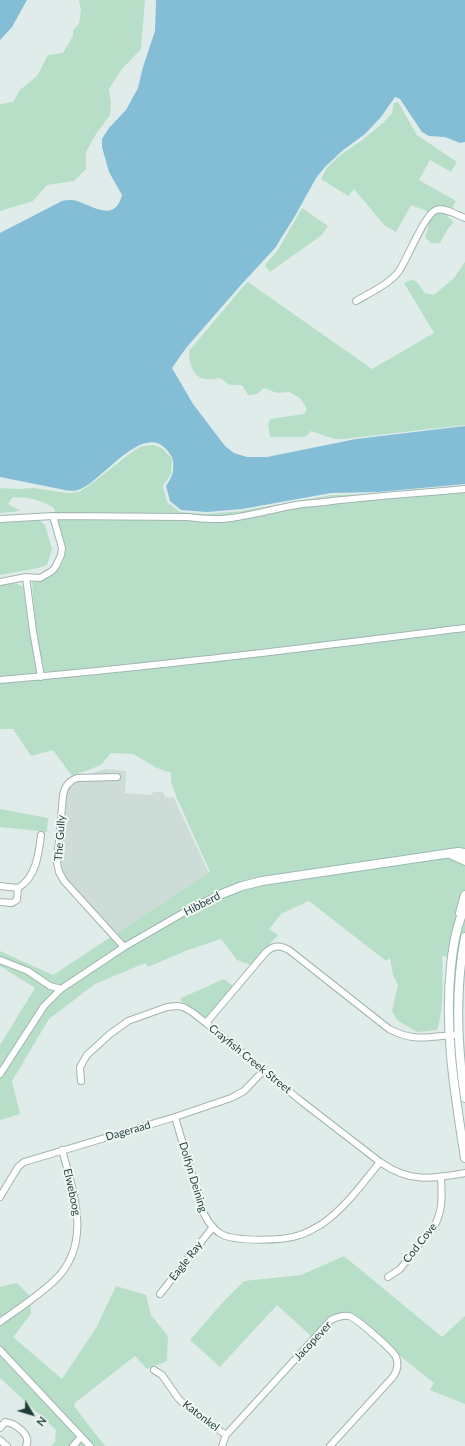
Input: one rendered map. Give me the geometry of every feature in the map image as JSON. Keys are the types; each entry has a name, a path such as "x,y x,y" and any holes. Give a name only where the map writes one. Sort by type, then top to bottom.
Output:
{"street":[{"path":"356,301 381,286 398,272 425,222 433,212 437,209 441,209 465,218"},
{"path":"0,518 53,516 188,517 205,520 227,519 296,505 364,497 465,489"},
{"path":"0,582 26,577 40,578 52,571 60,560 62,548 53,516"},
{"path":"26,577 32,631 41,677"},
{"path":"0,680 41,677 303,648 465,628"},
{"name":"The Gully","path":"117,777 82,777 72,780 69,783 64,791 57,862 59,872 64,881 124,947"},
{"path":"0,886 18,888 25,884 37,863 41,835"},
{"name":"Hibberd","path":"0,1074 44,1006 61,989 124,947 195,906 242,886 262,881 458,852 465,853"},
{"path":"450,854 465,861"},
{"path":"0,902 15,902 17,900 18,888"},
{"path":"465,895 460,910 452,954 449,981 448,1035 454,1090 465,1158"},
{"path":"458,921 465,907"},
{"path":"465,937 458,1008 465,1098"},
{"name":"Crayfish Creek Street","path":"459,1034 416,1038 402,1035 389,1029 289,950 281,946 272,947 266,952 206,1023 380,1162 394,1171 424,1179 441,1178 465,1173"},
{"path":"452,954 463,955"},
{"path":"0,960 28,972 50,986 61,989"},
{"path":"81,1081 80,1067 87,1056 110,1034 128,1021 167,1007 177,1006 183,1007 192,1012 206,1023"},
{"name":"Dageraad","path":"0,1197 22,1163 175,1117 231,1098 244,1090 264,1070"},
{"name":"Dolfyn Deining","path":"175,1117 203,1212 209,1223 220,1233 237,1239 277,1239 300,1235 321,1224 341,1209 380,1162"},
{"name":"Elweboog","path":"0,1322 55,1280 65,1268 73,1253 78,1220 71,1182 62,1150"},
{"name":"Cod Cove","path":"388,1277 400,1269 439,1219 442,1205 441,1178"},
{"name":"Eagle Ray","path":"160,1294 213,1227"},
{"name":"Jacopever","path":"226,1435 331,1320 340,1316 345,1316 355,1319 391,1351 396,1358 397,1370 392,1378 330,1446"},
{"path":"0,1350 90,1446"},
{"name":"Katonkel","path":"154,1370 162,1375 173,1392 188,1408 226,1435 222,1446"},
{"path":"0,1428 5,1422 12,1423 27,1437 28,1441 26,1446"},
{"path":"73,1446 81,1437"},
{"path":"0,1440 7,1446"}],"shaded area":[{"path":"105,769 126,771 125,793 152,795 153,792 163,792 165,797 174,798 219,895 124,947 59,872 66,787 82,777"}],"green space":[{"path":"79,0 145,0 141,49 122,69 109,89 111,103 110,115 96,134 86,152 86,169 74,181 47,185 33,201 0,211 0,104 13,102 20,90 37,76 48,55 63,53 73,36 73,30 79,24 81,10"},
{"path":"398,102 417,135 457,162 451,172 430,160 419,180 456,201 448,217 454,222 447,230 440,243 431,243 425,237 429,225 427,211 411,205 396,232 385,226 354,189 348,196 321,179 327,168 339,156 361,141 384,122 392,113 394,103"},
{"path":"302,208 328,226 322,235 270,272 265,265 278,250"},
{"path":"465,262 465,425 343,439 334,439 311,431 305,437 270,437 268,426 270,419 304,414 307,409 300,398 289,392 277,393 264,388 257,394 248,395 242,385 230,385 220,378 206,379 196,375 193,371 189,351 248,282 372,369 434,333 404,283 411,280 416,281 425,293 434,295 454,278"},
{"path":"154,445 163,449 172,459 171,474 163,486 167,502 180,512 206,514 241,511 331,495 379,494 465,486 465,958 442,956 442,1004 437,1030 417,1032 397,1020 392,1011 398,985 393,975 390,958 386,961 309,901 281,914 269,929 278,935 251,965 237,960 221,939 188,950 148,967 145,963 95,984 49,1019 12,1081 20,1114 0,1120 0,1045 35,988 0,966 0,951 53,975 210,872 176,796 171,782 171,773 157,768 133,754 111,753 101,765 72,776 53,750 31,756 13,729 0,729 0,585 16,583 24,587 28,624 35,623 32,582 51,576 63,563 66,549 54,508 34,500 13,497 8,504 21,511 0,513 0,488 33,488 68,493 79,492 132,452 142,446"},
{"path":"39,520 45,525 52,549 47,565 0,575 0,523"},
{"path":"0,809 48,818 47,832 0,827"},
{"path":"224,979 233,986 206,1018 181,1001 181,998"},
{"path":"344,1256 442,1337 465,1316 465,1404 430,1390 434,1383 394,1351 353,1314 343,1313 333,1315 312,1337 277,1305 220,1367 190,1340 223,1302 244,1281 301,1275"},
{"path":"17,1283 30,1296 31,1314 13,1337 62,1379 96,1328 116,1286 146,1295 151,1315 168,1336 167,1361 147,1369 135,1356 76,1402 74,1406 105,1446 51,1446 55,1442 56,1430 0,1378 0,1287"}],"water":[{"path":"0,0 27,0 12,27 0,40"},
{"path":"156,0 465,0 465,142 460,143 445,137 429,136 422,132 400,99 395,97 381,117 365,134 342,151 325,167 316,178 275,248 186,348 172,368 193,404 225,446 234,453 247,457 267,457 356,439 465,426 465,484 378,492 331,493 242,509 207,512 181,510 170,501 166,486 173,472 173,459 165,448 155,443 144,443 133,449 121,457 98,477 76,491 0,477 0,233 63,201 72,200 107,211 113,209 118,204 122,195 109,172 102,147 102,139 109,128 126,110 138,88 143,67 155,31"}]}
